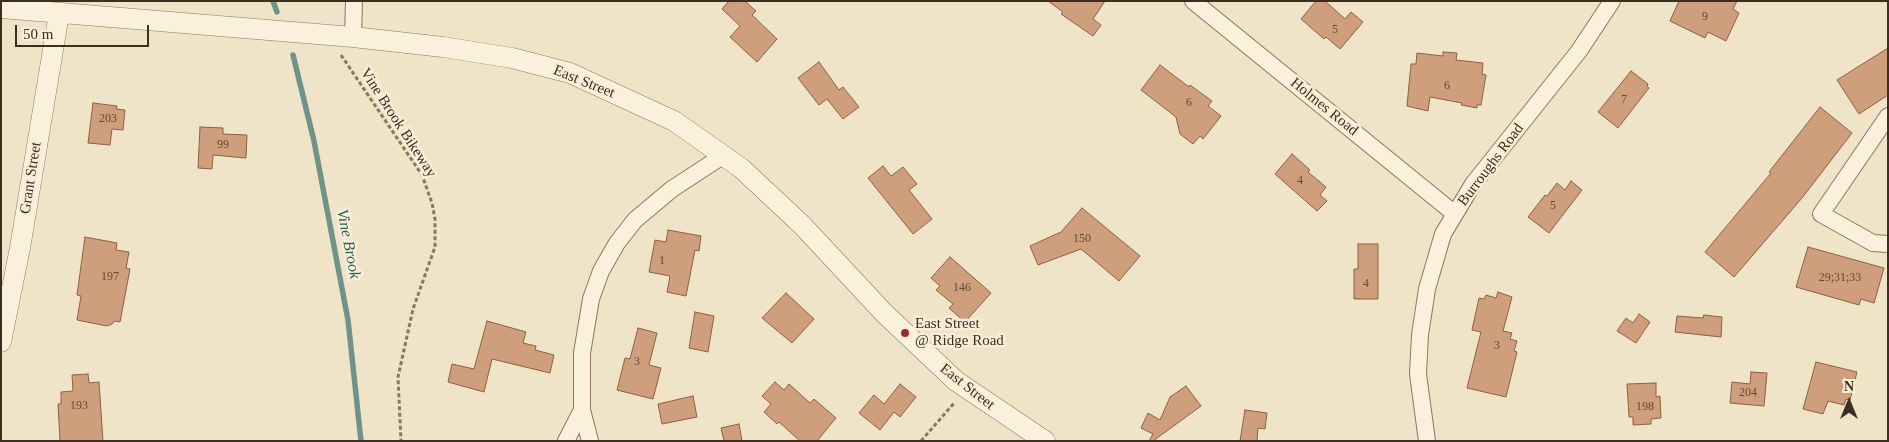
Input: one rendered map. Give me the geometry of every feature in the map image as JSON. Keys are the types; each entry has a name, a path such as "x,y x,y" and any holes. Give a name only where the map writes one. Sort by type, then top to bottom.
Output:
{"street":[{"path":"353,37 354,1"},
{"name":"Holmes Road","path":"1193,1 1455,214"},
{"name":"Burroughs Road","path":"1427,441 1418,374 1420,335 1427,289 1443,234 1473,184 1579,51 1612,1"},
{"name":"East Street","path":"1,8 353,37 491,54 570,73 674,121 741,168 802,225 884,313 956,382 1045,441"},
{"name":"Grant Street","path":"1,342 20,248 59,14"},
{"path":"1888,116 1821,214 1873,243 1888,244"},
{"path":"590,441 582,410 582,353 591,299 601,271 617,243 635,220 672,189 724,156"},
{"path":"566,441 582,410"}],"path":[{"name":"Vine Brook Bikeway","path":"340,54 422,175 432,203 435,219 434,247 412,309 398,377 401,441"},
{"path":"921,441 966,389"}],"building":[{"path":"729,1 745,1 756,11 752,15 777,39 757,62 730,37 740,26 722,9"},
{"path":"1048,1 1105,1 1093,19 1101,25 1093,36 1061,14 1063,12"},
{"path":"1316,1 1325,1 1345,19 1351,12 1363,22 1340,49 1326,37 1324,39 1301,19"},
{"path":"1679,1 1737,1 1733,9 1739,13 1726,41 1708,32 1705,38 1670,21"},
{"path":"1888,48 1888,95 1859,114 1837,80"},
{"path":"1443,52 1457,53 1456,60 1483,63 1482,74 1486,75 1481,105 1477,105 1477,108 1430,97 1428,111 1407,106 1411,64 1416,64 1417,53 1443,56"},
{"path":"819,62 839,90 843,87 859,107 843,119 827,99 819,105 798,78"},
{"path":"1160,65 1189,87 1190,85 1212,101 1208,106 1221,116 1203,139 1200,136 1193,144 1180,134 1176,117 1141,90"},
{"path":"1631,71 1648,84 1649,88 1618,128 1598,112"},
{"path":"93,103 117,106 116,109 125,110 123,130 112,129 110,145 88,143"},
{"path":"1820,107 1852,133 1802,198 1734,277 1705,252 1771,173 1769,172"},
{"path":"200,127 223,128 223,134 247,135 246,158 213,155 212,169 198,168"},
{"path":"1292,154 1310,170 1308,172 1326,187 1320,195 1327,201 1317,211 1275,174"},
{"path":"883,166 891,176 903,167 917,184 909,190 932,219 913,234 868,178"},
{"path":"1571,181 1582,190 1549,233 1528,217 1557,183 1565,190"},
{"path":"1082,208 1140,256 1119,281 1081,249 1038,265 1030,246 1061,232"},
{"path":"668,230 701,236 699,251 695,250 686,296 667,292 670,276 649,272 655,240 666,242"},
{"path":"85,237 117,243 116,250 129,252 126,268 130,269 120,322 115,321 107,326 77,320 81,296 77,295"},
{"path":"1358,244 1378,244 1378,299 1354,299 1354,269 1358,269"},
{"path":"1808,247 1884,268 1874,303 1861,299 1859,305 1796,287"},
{"path":"950,257 991,293 965,322 949,308 953,304 936,290 940,286 931,278"},
{"path":"1498,292 1512,297 1503,331 1512,333 1510,339 1517,341 1514,351 1517,352 1506,397 1467,388 1481,332 1472,330 1479,298 1484,299 1486,295 1496,298"},
{"path":"786,293 814,319 792,343 762,318"},
{"path":"695,312 714,316 708,352 689,348"},
{"path":"1639,314 1650,322 1636,343 1617,331 1626,318 1633,323"},
{"path":"1704,315 1722,317 1721,337 1675,332 1677,316 1703,318"},
{"path":"487,321 526,332 523,343 536,346 535,350 554,355 550,373 492,359 484,392 448,382 452,364 474,369"},
{"path":"638,328 657,333 649,365 661,368 653,399 617,390 625,358 630,359"},
{"path":"1816,362 1857,372 1850,400 1846,399 1844,405 1828,401 1823,414 1803,409"},
{"path":"1751,372 1767,373 1764,406 1730,403 1732,382 1750,384"},
{"path":"88,374 89,383 99,382 103,441 60,441 58,404 61,404 61,392 73,391 72,375"},
{"path":"775,382 784,390 789,384 810,403 814,399 836,418 817,441 800,441 779,422 777,424 764,412 771,404 762,396"},
{"path":"1656,383 1656,397 1660,396 1661,418 1651,419 1651,424 1633,425 1633,417 1629,417 1627,384"},
{"path":"900,384 916,397 900,417 894,412 880,430 859,413 874,395 884,404"},
{"path":"1186,386 1201,406 1153,441 1149,441 1153,434 1141,428 1148,413 1160,420 1170,397"},
{"path":"693,396 697,417 662,424 658,404"},
{"path":"1245,410 1267,413 1265,429 1258,428 1257,441 1240,441"},
{"path":"739,424 742,441 724,441 721,428"}],"waterway":[{"name":"Vine Brook","path":"273,1 277,12"},
{"name":"Vine Brook","path":"293,55 314,141 348,320 361,441"}],"place":[{"name":"East Street @ Ridge Road","path":"905,333"}]}
